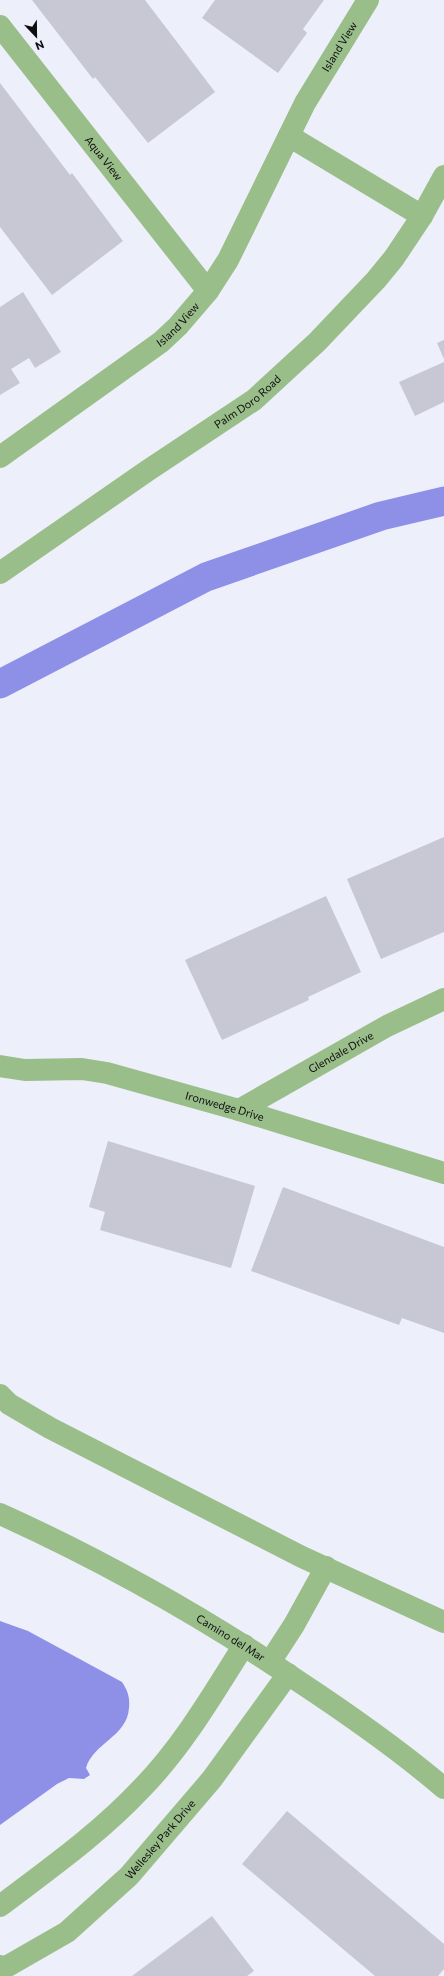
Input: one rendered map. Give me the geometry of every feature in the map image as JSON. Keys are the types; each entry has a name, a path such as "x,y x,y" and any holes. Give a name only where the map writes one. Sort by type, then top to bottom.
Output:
{"street":[{"name":"Island View","path":"0,457 161,342 178,326 208,291 240,240 258,196 305,103 368,0"},
{"name":"Aqua View","path":"0,26 208,291"},
{"path":"289,136 422,216"},
{"name":"Palm Doro Road","path":"0,573 147,471 254,400 317,342 376,280 394,258 422,216 444,176"},
{"name":"Glendale Drive","path":"239,1110 387,1026 444,999"},
{"name":"Ironwedge Drive","path":"0,1066 25,1070 96,1070 239,1110 444,1173"},
{"path":"0,1394 9,1404 50,1428 326,1567 444,1622"},
{"name":"Camino del Mar","path":"0,1514 41,1533 145,1586 244,1645 342,1710 444,1788"},
{"path":"270,1662 294,1625 326,1567"},
{"path":"0,1906 95,1834 143,1788 185,1736 244,1645"},
{"name":"Wellesley Park Drive","path":"0,1966 6,1968 67,1932 129,1876 212,1779 288,1674"}],"water":[{"path":"0,1621 28,1631 122,1682 126,1688 129,1698 129,1708 127,1718 122,1726 95,1752 90,1759 86,1768 90,1775 84,1779 69,1778 57,1784 0,1825"}],"building":[{"path":"32,0 145,0 215,92 148,143 95,77 93,79"},
{"path":"215,0 324,0 303,29 307,33 278,73 202,18"},
{"path":"0,83 70,175 72,173 123,241 52,295 0,227"},
{"path":"23,292 61,352 35,368 29,358 11,369 20,383 0,395 0,307"},
{"path":"444,340 444,359 437,343"},
{"path":"444,362 444,402 415,416 399,382"},
{"path":"444,837 444,932 381,959 347,879"},
{"path":"326,896 361,972 308,997 309,1000 222,1040 185,960"},
{"path":"108,1141 255,1186 231,1268 100,1230 105,1212 89,1207"},
{"path":"283,1187 444,1247 444,1333 402,1318 399,1325 251,1271"},
{"path":"287,1811 444,1944 444,1969 438,1976 375,1976 242,1864"},
{"path":"212,1916 254,1971 247,1976 132,1976"}],"waterway":[{"path":"0,684 206,577 381,516 444,501"}]}
